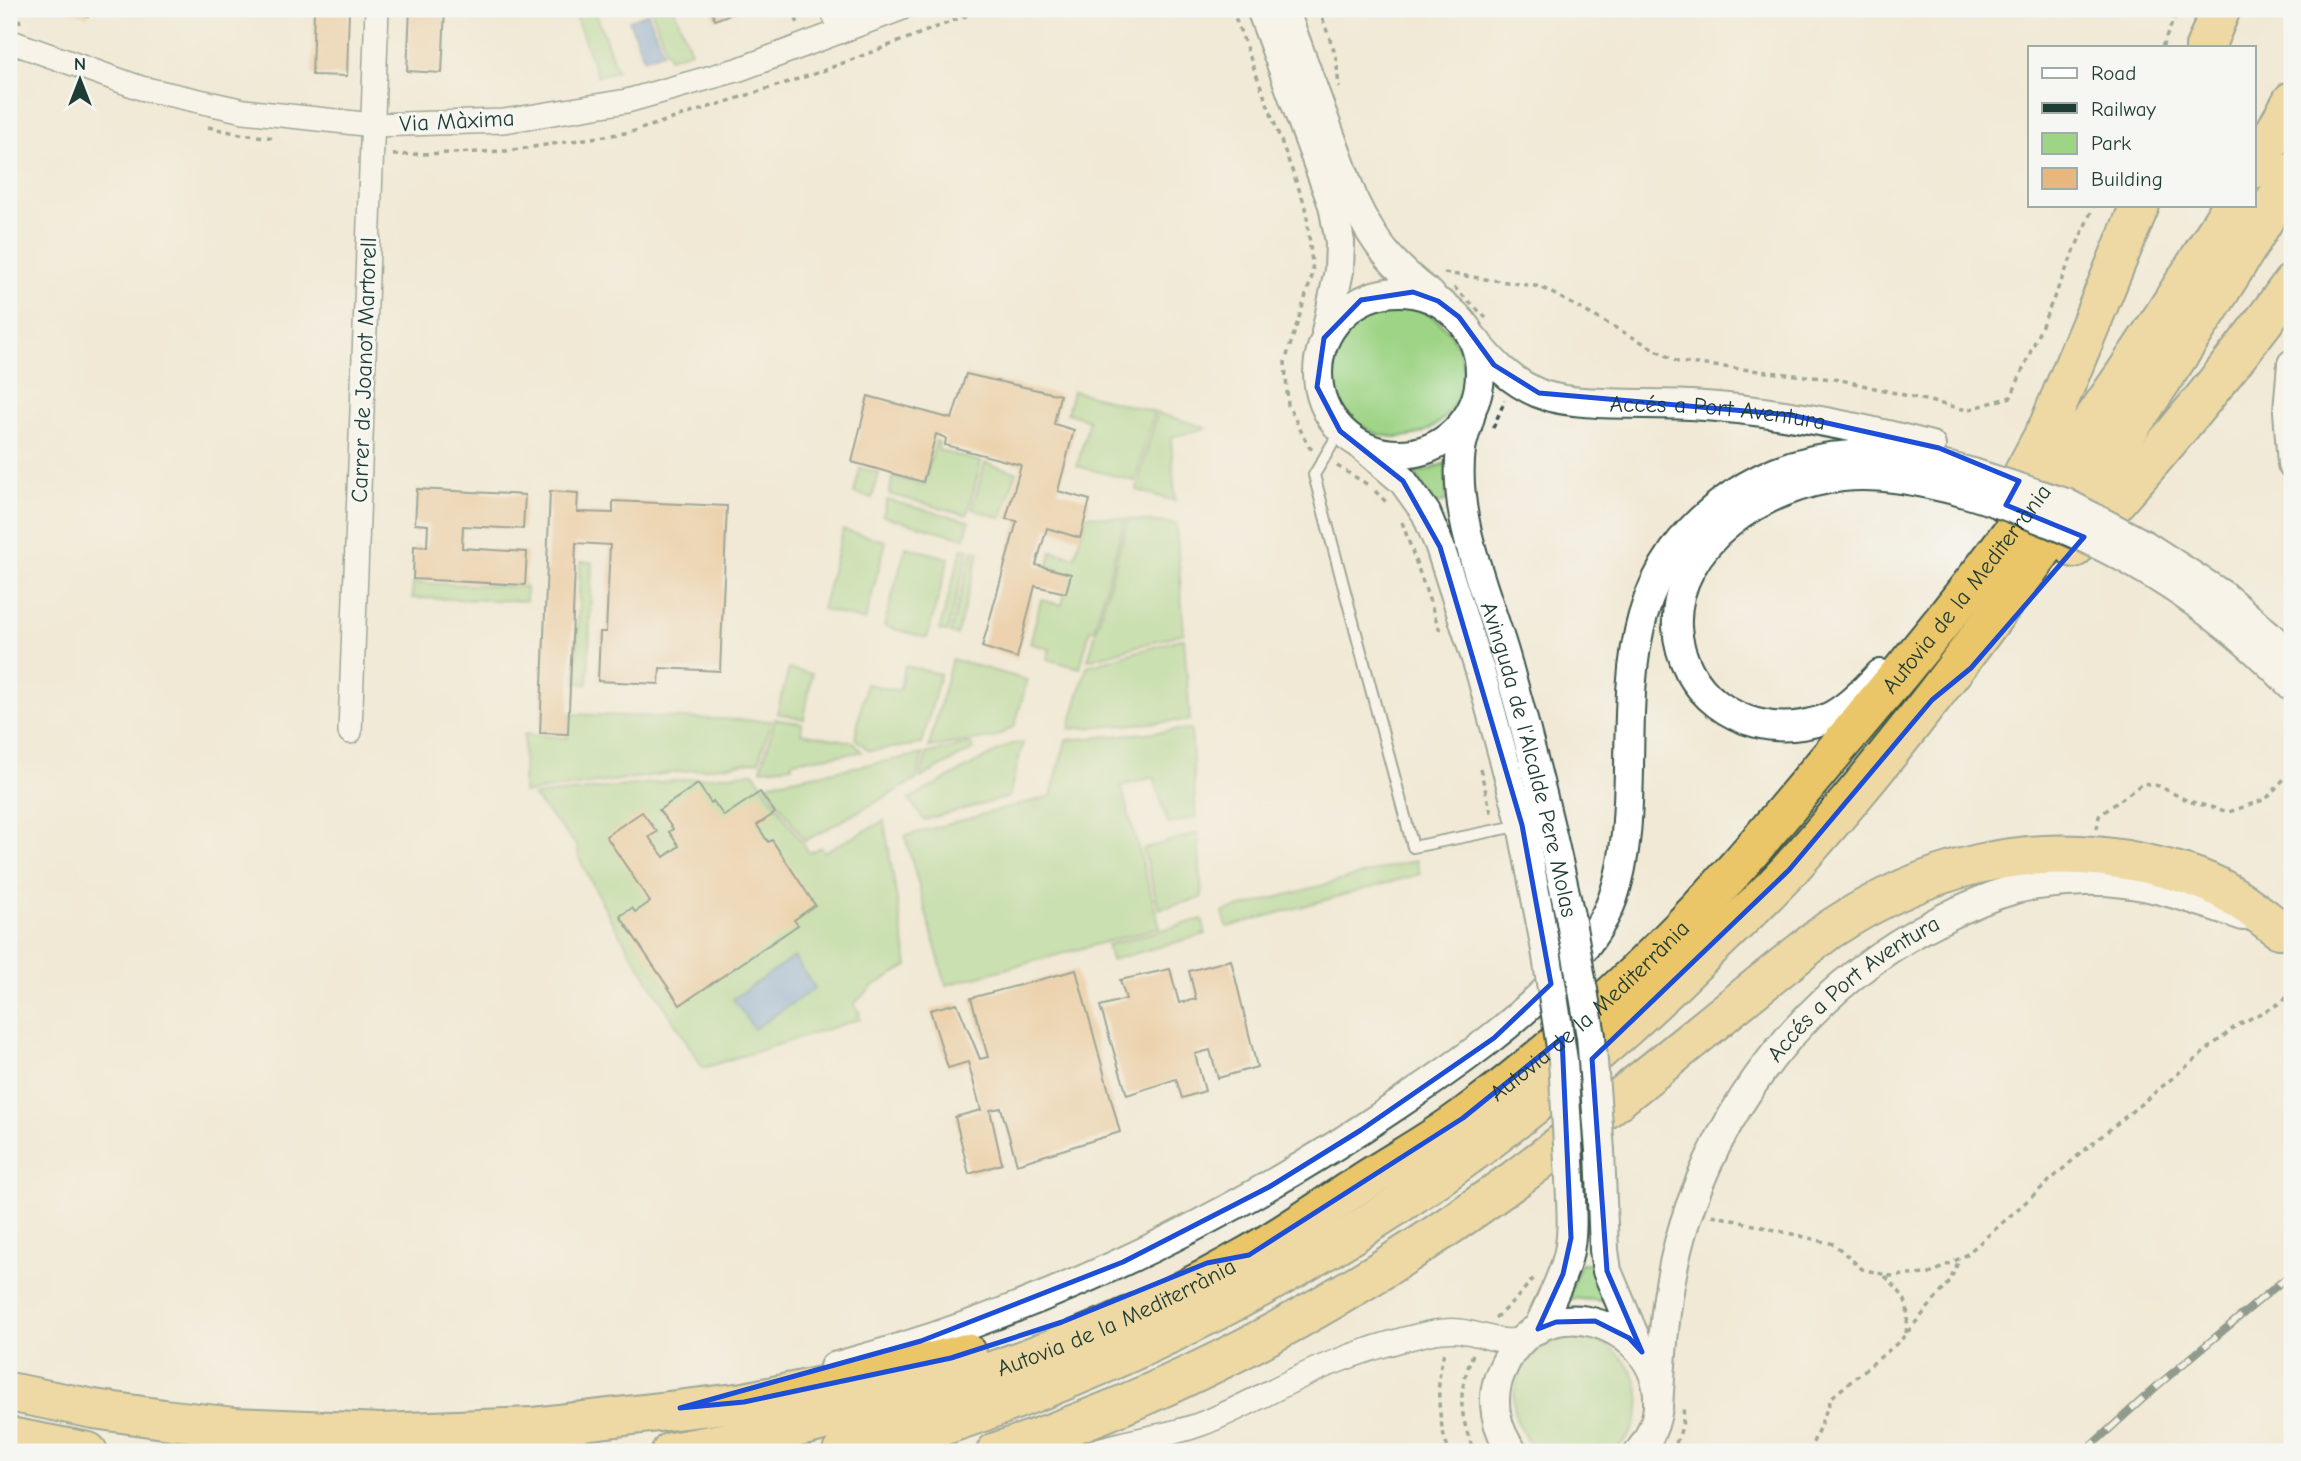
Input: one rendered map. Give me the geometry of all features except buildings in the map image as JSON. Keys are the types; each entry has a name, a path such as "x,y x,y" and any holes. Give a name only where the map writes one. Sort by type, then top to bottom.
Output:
{"highway":[{"path":"2205,46 2221,9"},
{"path":"2256,165 2292,101"},
{"name":"Autovia de la Mediterrània","path":"842,1452 934,1429 1061,1383 1224,1308 1289,1273 1411,1198 1530,1111 1618,1037 1789,870 1931,700 2150,399 2230,276 2292,172"},
{"path":"1844,740 1849,714 1972,559 1996,523 2031,460 2049,425 2140,206"},
{"name":"Autovia de la Mediterrània","path":"671,1452 773,1433 845,1415 985,1372 1119,1319 1249,1255 1463,1118 1525,1070 1622,985 1709,900 1925,646 2015,528 2138,354 2231,206"},
{"path":"1931,700 1971,668 2132,484 2215,384 2292,283"},
{"path":"996,1452 1095,1415 1212,1363 1285,1325 1397,1260 1504,1187 1614,1104 1829,930 1864,906 1926,878 1972,864 2009,857 2047,854 2121,858 2155,865 2227,892 2286,934"},
{"path":"9,1392 94,1409 234,1427 382,1433 532,1427 744,1402 951,1358 1062,1322 1207,1263 1249,1255"},
{"path":"899,1452 934,1429"},
{"path":"9,1437 88,1452"}],"street":[{"name":"Carrer de Joanot Martorell","path":"350,732 377,9"},
{"path":"832,9 841,31"},
{"name":"Via Màxima","path":"9,41 142,88 244,111 373,124 504,121 627,101 740,69 900,9"},
{"path":"1261,9 1333,205 1340,242 1339,271 1317,362 1317,387 1326,410 1351,438 1386,454 1411,454 1434,447 1455,432 1471,413 1479,389 1480,363 1474,339 1459,317 1406,277 1368,231 1353,201 1284,9"},
{"path":"1324,338 1340,316 1361,300 1387,292 1413,292 1438,301"},
{"name":"Accés a Port Aventura","path":"1474,339 1494,365 1514,380 1539,393 1574,400 1690,405 1791,415 1886,434 1971,476"},
{"path":"2292,364 2288,411 2292,464"},
{"name":"Avinguda de l'Alcalde Pere Molas","path":"1471,413 1461,448 1460,483 1473,551 1507,659 1548,815 1570,916 1591,1036 1607,1270 1651,1369 1657,1387 1658,1406"},
{"name":"Avinguda de l'Alcalde Pere Molas","path":"1351,438 1403,481 1426,513 1440,547 1480,671 1522,825 1546,950 1563,1060 1572,1220 1569,1255 1563,1274 1531,1334 1507,1358 1497,1381"},
{"path":"680,1408 921,1341 1032,1300 1123,1262 1269,1187 1361,1130 1494,1038 1565,971 1599,928 1612,901 1625,847 1630,687 1637,637 1641,615 1663,570 1676,548 1716,506 1755,481 1788,465 1814,458 1887,455 1933,463 2066,503 2137,553 2234,631 2292,686"},
{"path":"1884,670 1853,700 1825,720 1791,727 1755,724 1739,718 1712,702 1692,676 1684,660 1677,619 1680,594 1686,578 1705,547 1731,523 1763,502 1801,486 1865,476 1906,479 1971,476 2032,515 2094,541 2137,553 2224,596 2292,655"},
{"name":"Accés a Port Aventura","path":"1658,1406 1665,1307 1679,1242 1689,1209 1718,1140 1735,1110 1773,1056 1798,1026 1861,968 1905,939 1959,911 2017,889 2085,881 2148,886 2184,895 2286,934"},
{"path":"1093,1452 1203,1424 1326,1365 1433,1332 1452,1331 1504,1341 1566,1321 1595,1321 1621,1333 1642,1352"},
{"path":"1477,1335 1494,1360 1497,1381 1494,1398 1496,1414 1500,1430 1514,1452"},
{"path":"1640,1452 1649,1437 1658,1406"}],"lane":[{"path":"1351,438 1314,475 1413,847 1522,825"}],"path":[{"path":"2162,46 2178,9"},
{"path":"1437,272 1541,287 1678,362 1841,380 1967,410 2011,397 2094,206"},
{"path":"2095,838 2099,816 2143,783 2159,786 2188,801 2229,812 2266,799 2292,770"},
{"path":"1689,1209 1835,1244 1862,1269 1884,1274 1930,1274 1960,1258 2081,1153 2236,1026 2282,1002 2292,990"},
{"path":"1809,1452 1832,1397 1906,1335 1949,1283 1960,1258"},
{"path":"1884,1274 1902,1295 1910,1312 1906,1335"},
{"path":"1450,1452 1443,1438 1440,1396 1442,1358 1452,1331"}],"highlighted area":[{"path":"1413,292 1438,301 1459,317 1494,365 1539,393 1791,415 1939,448 2019,481 2006,505 2084,537 1971,668 1932,700 1789,870 1592,1059 1607,1271 1642,1352 1629,1338 1595,1321 1556,1322 1538,1329 1563,1274 1571,1238 1562,1038 1463,1118 1249,1255 1207,1263 1062,1322 951,1358 744,1402 680,1408 921,1341 1123,1262 1269,1187 1361,1130 1494,1038 1551,984 1522,825 1440,547 1403,481 1340,431 1317,387 1324,338 1361,300"}],"green space":[{"path":"573,9 598,9 595,10 617,71 597,76"},
{"path":"651,9 674,9 691,51 669,58"},
{"path":"1398,307 1423,312 1444,326 1458,347 1463,372 1458,397 1444,418 1423,432 1398,437 1373,432 1352,418 1338,397 1333,372 1338,347 1352,326 1373,312"},
{"path":"1073,391 1154,412 1135,481 1077,466 1089,420 1067,413"},
{"path":"1157,413 1207,428 1171,437 1175,501 1136,490"},
{"path":"936,441 939,442 938,450 981,462 967,515 889,494 893,477 924,485"},
{"path":"985,463 1016,472 1002,518 972,509"},
{"path":"1446,463 1447,500 1435,505 1414,472 1426,471"},
{"path":"860,468 879,473 872,498 854,493"},
{"path":"887,500 969,521 965,538 883,516"},
{"path":"1086,515 1125,519 1094,630 1090,630 1080,668 1047,659 1050,649 1030,643 1041,600 1062,605 1070,574 1048,567 1052,551 1075,557"},
{"path":"1128,519 1176,524 1184,633 1088,660"},
{"path":"843,530 886,541 865,621 822,609"},
{"path":"906,547 949,558 927,638 884,626"},
{"path":"962,548 969,549 947,632 939,630"},
{"path":"973,550 979,552 957,635 950,633"},
{"path":"580,562 592,562 588,684 576,683"},
{"path":"413,583 526,587 526,601 412,598"},
{"path":"1184,638 1190,720 1069,729 1087,666"},
{"path":"952,659 1027,680 1015,726 993,738 929,747"},
{"path":"905,666 940,674 922,744 869,751 855,738 866,684 899,691"},
{"path":"789,669 812,674 804,719 777,713"},
{"path":"568,714 771,721 759,761 523,793 524,734 567,738"},
{"path":"775,719 802,723 801,733 853,742 862,752 792,761 792,766 761,769"},
{"path":"1191,729 1196,817 1168,824 1154,777 1121,786 1160,927 946,985 905,836 1051,796 1066,740"},
{"path":"1023,743 1009,797 924,820 909,799 1011,744"},
{"path":"971,744 974,749 920,778 927,753"},
{"path":"923,754 916,780 805,841 766,784"},
{"path":"754,772 809,853 821,847 824,852 884,821 908,966 873,986 854,1004 860,1019 703,1068 611,920 579,858 577,846 533,796"},
{"path":"1198,833 1202,898 1159,909 1143,849"},
{"path":"1416,860 1420,874 1227,927 1223,912"},
{"path":"1202,919 1206,934 1111,960 1107,945"},
{"path":"1580,1263 1592,1263 1604,1301 1568,1298"},
{"path":"1568,1338 1591,1340 1610,1348 1625,1362 1635,1378 1639,1397 1637,1417 1629,1436 1612,1452 1541,1452 1528,1442 1516,1418 1515,1388 1528,1361 1552,1343"}],"water":[{"path":"648,13 663,52 644,59 629,20"},
{"path":"794,957 815,988 754,1029 733,999"}],"railway":[{"path":"2084,1452 2157,1386 2292,1273"}]}
